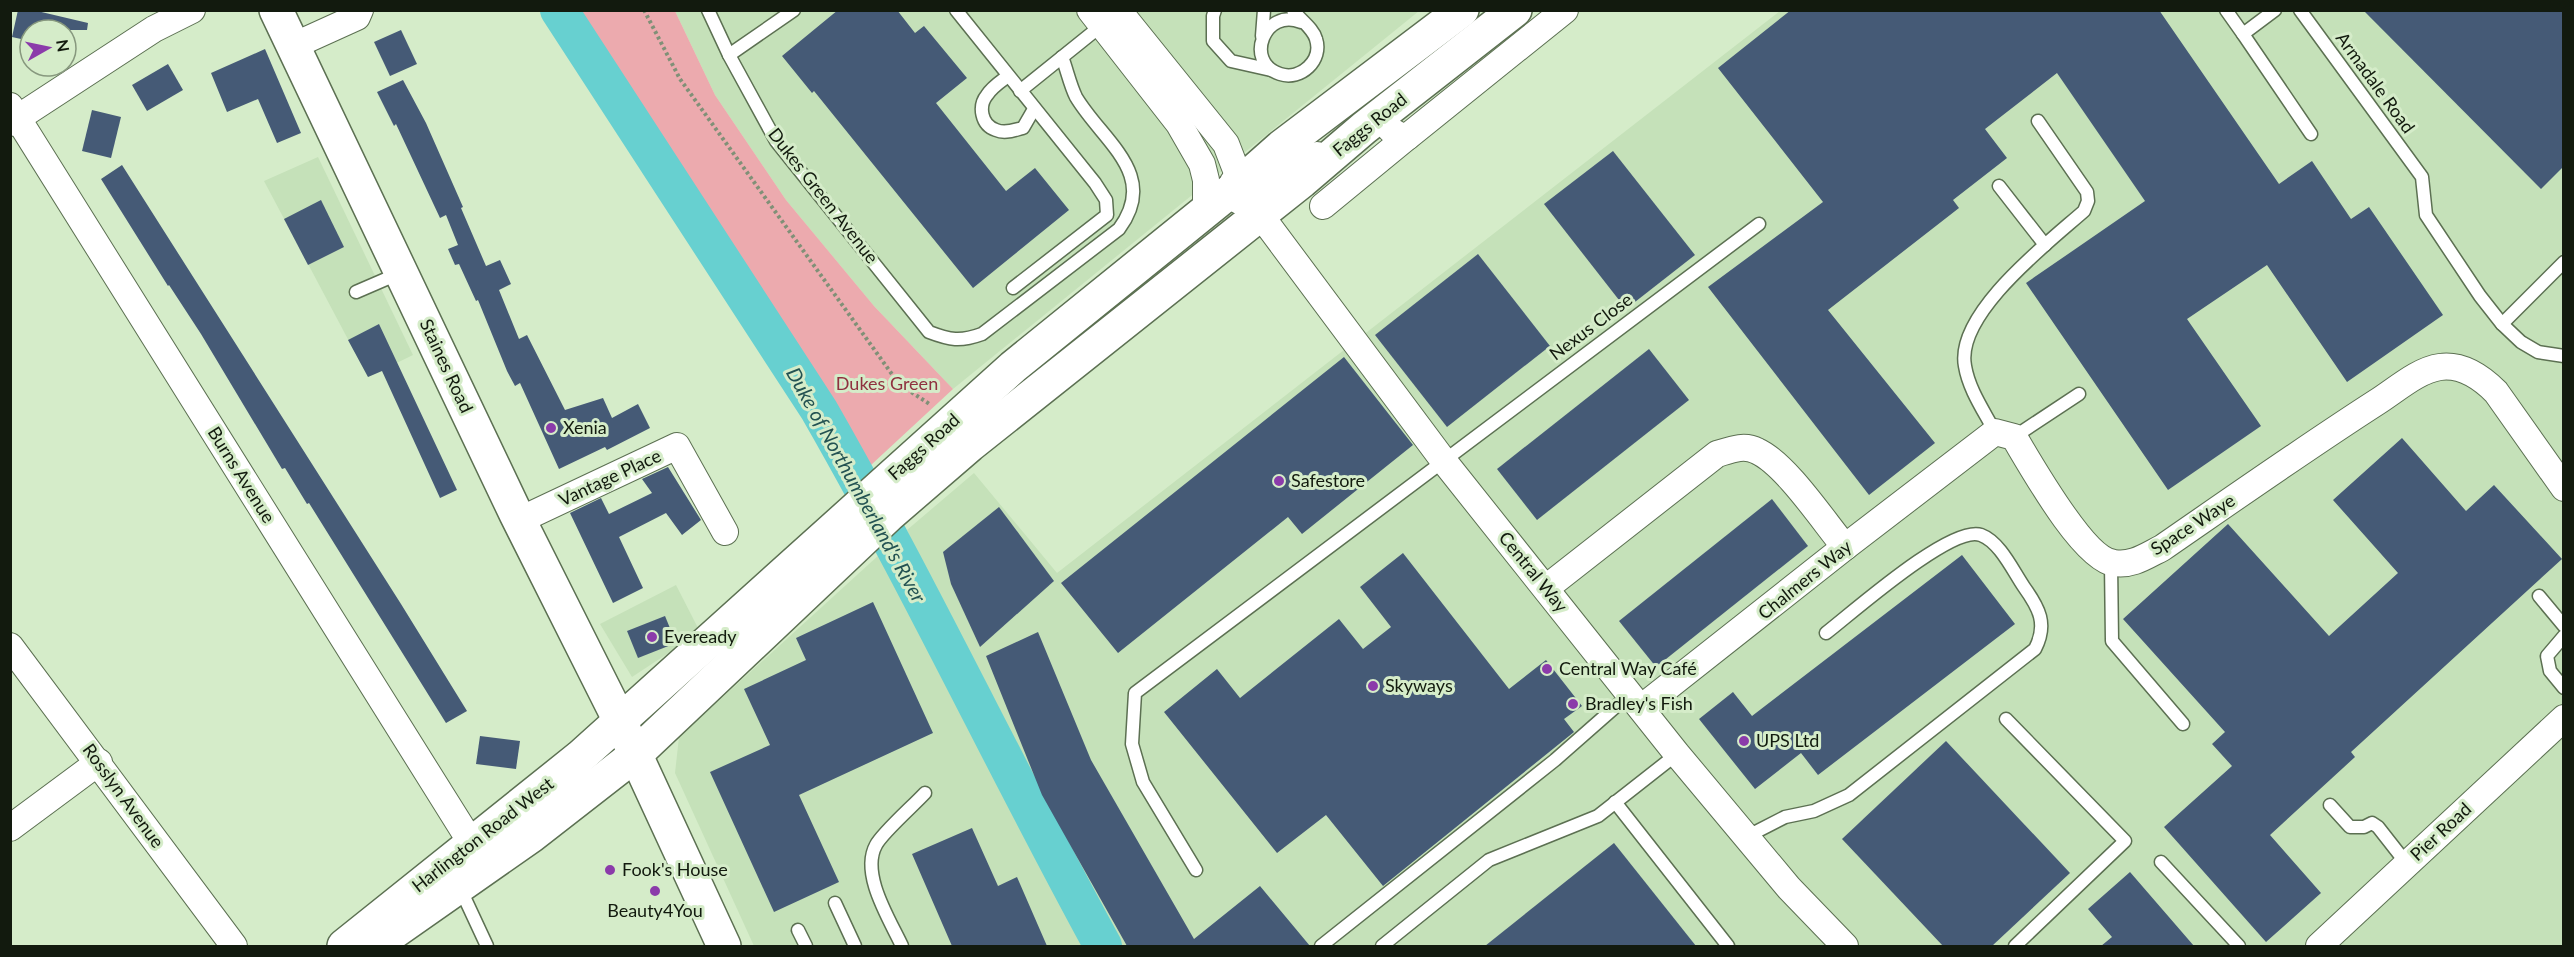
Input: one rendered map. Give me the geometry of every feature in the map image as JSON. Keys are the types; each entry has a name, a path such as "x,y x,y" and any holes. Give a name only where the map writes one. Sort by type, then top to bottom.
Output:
{"main road":[{"name":"Staines Road","path":"276,10 635,755"},
{"name":"Faggs Road","path":"957,430 1226,241 1245,203 1281,147 1462,10"},
{"name":"Faggs Road","path":"620,721 816,566 890,514 957,430 1013,367 1206,211 1245,203 1372,122 1515,10"},
{"path":"1113,287 1178,251 1245,203"},
{"name":"Faggs Road","path":"635,755 816,566"},
{"name":"Harlington Road West","path":"344,946 580,757 620,721"},
{"name":"Harlington Road West","path":"374,946 531,836 635,755"},
{"path":"635,755 724,946"}],"street":[{"path":"13,115 154,29 192,10"},
{"path":"293,46 357,17 360,10"},
{"path":"1323,206 1565,10"},
{"path":"1103,15 1179,124 1202,164 1206,180 1206,211"},
{"path":"1103,15 1226,144 1235,164 1245,203"},
{"name":"Burns Avenue","path":"13,115 472,844"},
{"path":"1372,122 1397,135 1407,137"},
{"path":"1179,124 1245,203"},
{"name":"Faggs Road","path":"1226,144 1240,151 1256,153 1281,147"},
{"name":"Central Way","path":"1245,203 1443,459 1677,754 1789,888 1845,946"},
{"name":"Space Waye","path":"2111,563 2130,564 2162,548 2264,477 2425,372 2440,367 2470,372 2496,392 2564,488"},
{"path":"2004,435 2080,540 2111,563"},
{"name":"Chalmers Way","path":"1635,701 1845,547 1968,451 2004,435"},
{"name":"Vantage Place","path":"520,520 677,447 725,532"},
{"path":"1546,588 1717,454 1737,447 1756,450 1777,464 1845,547"},
{"name":"Rosslyn Avenue","path":"10,646 99,762 234,946"},
{"name":"Pier Road","path":"2319,946 2564,718"},
{"path":"10,828 99,762"}],"lane":[{"name":"Dukes Green Avenue","path":"708,10 729,55 776,141 929,332 945,338 964,341 982,334 1119,229 1129,216 1135,195 1132,176 1076,96 1062,57"},
{"path":"729,55 794,10"},
{"path":"956,10 1095,183 1106,200 1107,215 1013,288"},
{"path":"1215,10 1213,41 1232,61 1284,75 1299,74 1309,67 1314,60 1317,48 1316,39 1311,30 1301,22 1293,10"},
{"path":"1264,10 1262,55 1271,70"},
{"path":"2226,10 2312,134"},
{"path":"2243,34 2275,10"},
{"name":"Armadale Road","path":"2300,10 2422,177 2426,215 2480,296 2502,324"},
{"path":"1020,91 1062,57 1103,15"},
{"path":"1262,37 1267,28 1277,21 1289,19 1301,22"},
{"path":"1008,76 985,97 981,110 985,123 995,130 1010,132 1023,128 1035,109"},
{"path":"2038,122 2087,192 2088,201 2084,212 2007,280 1983,310 1965,343 1964,364 1970,384 2004,435 2079,394"},
{"path":"1999,186 2045,246"},
{"name":"Nexus Close","path":"1196,870 1143,782 1132,744 1135,693 1322,555 1443,459 1759,224"},
{"path":"2564,262 2502,324 2521,342 2538,352 2564,356"},
{"path":"356,292 401,272"},
{"path":"1746,837 1785,817 1814,811 1849,795 2035,649 2042,635 2042,618 2030,595 1997,547 1983,535 1971,533 1928,554 1826,633"},
{"path":"2111,563 2112,641 2183,724"},
{"path":"2539,596 2564,626"},
{"path":"2564,636 2547,656 2550,671 2564,688"},
{"path":"1322,946 1546,768 1635,701"},
{"path":"2006,719 2125,841 2015,946"},
{"path":"1382,946 1489,860 1598,816 1677,754"},
{"path":"899,945 874,887 871,865 876,845 925,794"},
{"path":"1615,802 1728,946"},
{"path":"2330,805 2350,827 2364,827 2372,823 2407,864"},
{"path":"2161,862 2239,946"},
{"path":"460,887 487,946"},
{"path":"835,903 855,946"},
{"path":"798,930 806,946"}],"path":[{"path":"644,10 680,79 899,384 957,430"}],"shaded area":[{"path":"675,11 1419,11 953,389 874,306 786,200 715,95"},
{"path":"1780,11 2563,11 2563,946 1115,946 1050,828 907,530 974,473 1057,573"},
{"path":"318,157 413,355 368,377 264,181"},
{"path":"880,554 1089,946 754,946 675,773 679,737"},
{"path":"676,585 698,628 673,650 632,677 600,624"}],"green space":[{"name":"Dukes Green","path":"576,11 675,11 715,95 786,200 874,306 953,389 871,465 609,69"}],"building":[{"path":"18,10 33,10 67,18 18,18 18,38 12,37"},
{"path":"838,10 897,10 915,33 924,26 967,78 936,103 1006,191 1035,168 1069,210 973,288 814,91 812,93 782,56"},
{"path":"1791,10 2159,10 2279,184 2312,161 2351,219 2369,207 2443,315 2347,382 2267,265 2187,319 2261,426 2168,490 2026,283 2145,201 2057,73 1985,129 2007,158 1953,200 1959,208 1828,310 1935,443 1869,495 1708,287 1823,202 1718,68"},
{"path":"2363,10 2564,10 2564,166 2541,189"},
{"path":"78,21 88,23 87,30 78,30"},
{"path":"401,30 417,64 390,76 374,42"},
{"path":"265,49 301,133 277,143 258,99 227,112 211,73"},
{"path":"168,64 183,90 147,111 132,85"},
{"path":"403,80 426,123 486,266 500,260 511,284 499,290 519,339 527,335 565,410 603,398 612,418 638,404 650,428 607,450 605,447 559,469 520,383 515,386 507,371 478,300 476,301 459,264 455,265 448,249 458,245 446,215 440,218 396,124 394,126 377,92"},
{"path":"92,110 121,117 111,158 82,151"},
{"path":"1613,151 1695,255 1626,309 1544,204"},
{"path":"122,165 467,711 446,723 309,503 307,504 285,468 282,469 201,334 101,179"},
{"path":"321,200 344,247 308,265 284,219"},
{"path":"1478,254 1550,346 1447,427 1375,335"},
{"path":"379,324 457,490 440,498 382,371 368,377 348,340"},
{"path":"1649,349 1689,400 1537,520 1497,469"},
{"name":"Safestore","path":"1344,357 1413,445 1302,534 1288,517 1118,653 1061,583"},
{"path":"2402,438 2466,511 2494,485 2562,559 2351,752 2355,757 2270,835 2321,893 2266,942 2164,827 2232,766 2212,744 2225,732 2123,619 2228,524 2329,636 2398,573 2333,500"},
{"path":"668,467 701,520 682,535 666,513 619,537 643,588 613,603 570,513 601,498 609,514 652,493 642,479"},
{"path":"1772,499 1808,546 1656,667 1619,621"},
{"path":"999,507 1054,581 980,647 951,584 943,552"},
{"path":"1403,553 1509,689 1546,660 1582,706 1564,719 1574,732 1383,886 1326,815 1277,853 1164,712 1217,669 1240,698 1339,619 1363,649 1391,627 1360,587"},
{"path":"1962,555 2015,624 1818,775 1801,753 1755,789 1699,719 1733,692 1752,716"},
{"path":"873,602 933,733 799,795 839,882 774,912 710,772 770,745 744,689 806,660 796,638"},
{"name":"Eveready","path":"665,616 676,643 638,658 627,631"},
{"path":"1038,632 1091,760 1194,939 1260,886 1310,946 1127,946 1042,795 986,656"},
{"path":"480,736 520,741 516,769 476,764"},
{"path":"1946,741 2070,873 1992,946 1943,946 1842,839"},
{"path":"972,828 998,886 1017,877 1047,946 952,946 912,854"},
{"path":"1614,843 1696,946 1485,946"},
{"path":"2130,872 2194,946 2101,946 2112,937 2088,909"}],"waterway":[{"name":"Duke of Northumberland's River","path":"559,10 819,410 928,610 1103,946"}],"place":[{"name":"Xenia","path":"551,428"},
{"name":"Safestore","path":"1279,481"},
{"name":"Eveready","path":"652,637"},
{"name":"Central Way Café","path":"1547,669"},
{"name":"Skyways","path":"1373,686"},
{"name":"Bradley's Fish","path":"1573,704"},
{"name":"UPS Ltd","path":"1744,741"},
{"name":"Fook's House","path":"610,870"},
{"name":"Beauty4You","path":"655,891"}]}
